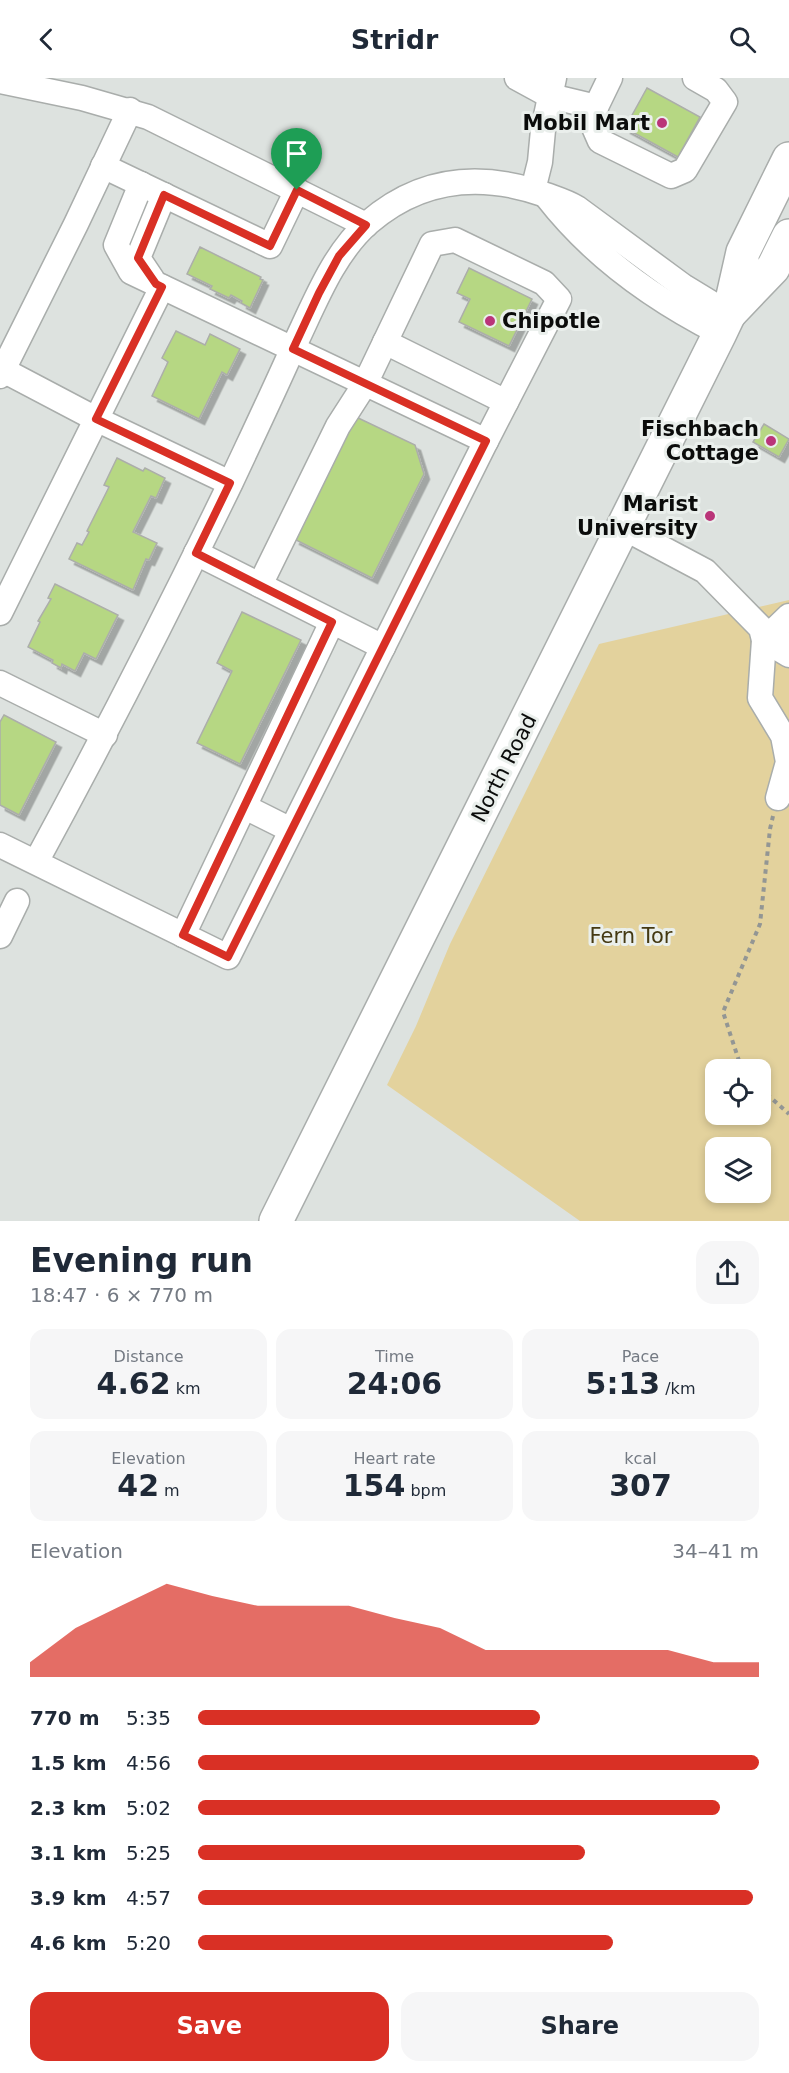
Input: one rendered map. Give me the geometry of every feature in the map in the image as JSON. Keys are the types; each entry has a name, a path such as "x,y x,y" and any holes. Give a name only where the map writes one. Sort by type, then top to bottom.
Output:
{"highway":[{"name":"North Road","path":"276,1221 725,324 743,252 789,159"},
{"name":"North Road","path":"725,324 773,268 789,236"}],"street":[{"path":"517,78 552,87 596,107"},
{"path":"610,78 596,107 593,125 600,141 671,176 685,170 725,102 719,84 695,78"},
{"path":"0,81 130,110 366,225"},
{"path":"539,192 543,130 552,87"},
{"path":"130,110 2,373 230,483"},
{"path":"103,166 270,246 297,190"},
{"path":"36,862 105,735 196,553 319,293 339,256 366,225 401,200 447,183 462,181 502,183 539,192 576,208 683,286 725,324"},
{"path":"141,184 116,245 131,272 486,441"},
{"path":"159,285 138,258 164,195"},
{"path":"0,845 228,957 559,299 544,283 455,240 432,244 365,384 338,426 260,585"},
{"path":"0,613 159,285"},
{"path":"385,342 510,395"},
{"path":"624,528 705,571 761,628 764,640 760,698 783,736 788,762 778,798"},
{"path":"196,553 383,647"},
{"path":"764,640 789,616"},
{"path":"183,935 332,622"},
{"path":"764,640 789,645"},
{"path":"764,640 789,655"},
{"path":"0,683 105,735"},
{"path":"244,807 291,830"},
{"path":"0,936 17,901"}],"path":[{"path":"738,1059 723,1012 760,924 770,829 778,798"},
{"path":"771,1098 789,1114"}],"green space":[{"name":"Fern Tor","path":"789,600 789,1221 580,1221 387,1085 416,1026 450,944 599,644"}],"building":[{"name":"Mobil Mart","path":"647,88 700,117 678,157 625,128"},
{"path":"200,247 261,277 260,279 263,280 250,308 231,295 229,298 210,289 212,286 187,274"},
{"path":"469,268 532,299 509,346 459,322 470,299 457,293"},
{"path":"176,331 205,345 210,334 240,349 227,375 222,372 199,419 152,396 168,362 162,358"},
{"path":"354,416 415,445 424,474 372,578 294,539"},
{"name":"Fischbach Cottage","path":"764,424 789,439 779,457 753,442"},
{"path":"117,458 143,471 145,468 165,478 156,498 151,496 133,532 157,543 149,560 146,559 133,590 69,559 77,543 82,545 89,532 87,531 109,487 104,485"},
{"path":"55,584 118,615 96,659 84,653 75,671 62,664 61,668 52,663 53,660 28,647 40,622 38,621 51,599 48,598"},
{"path":"242,612 301,640 240,764 197,743 232,671 217,663"},
{"path":"4,715 56,742 19,815 0,805 0,722"}],"place":[{"name":"Mobil Mart","path":"662,123"},
{"name":"Chipotle","path":"490,321"},
{"name":"Fischbach Cottage","path":"771,441"},
{"name":"Marist University","path":"710,516"}],"route":[{"path":"297,190 366,225 339,256 293,349 486,441 228,957 183,935 332,622 196,553 230,483 96,419 162,287 156,284 138,258 164,195 270,246 297,190"}]}
